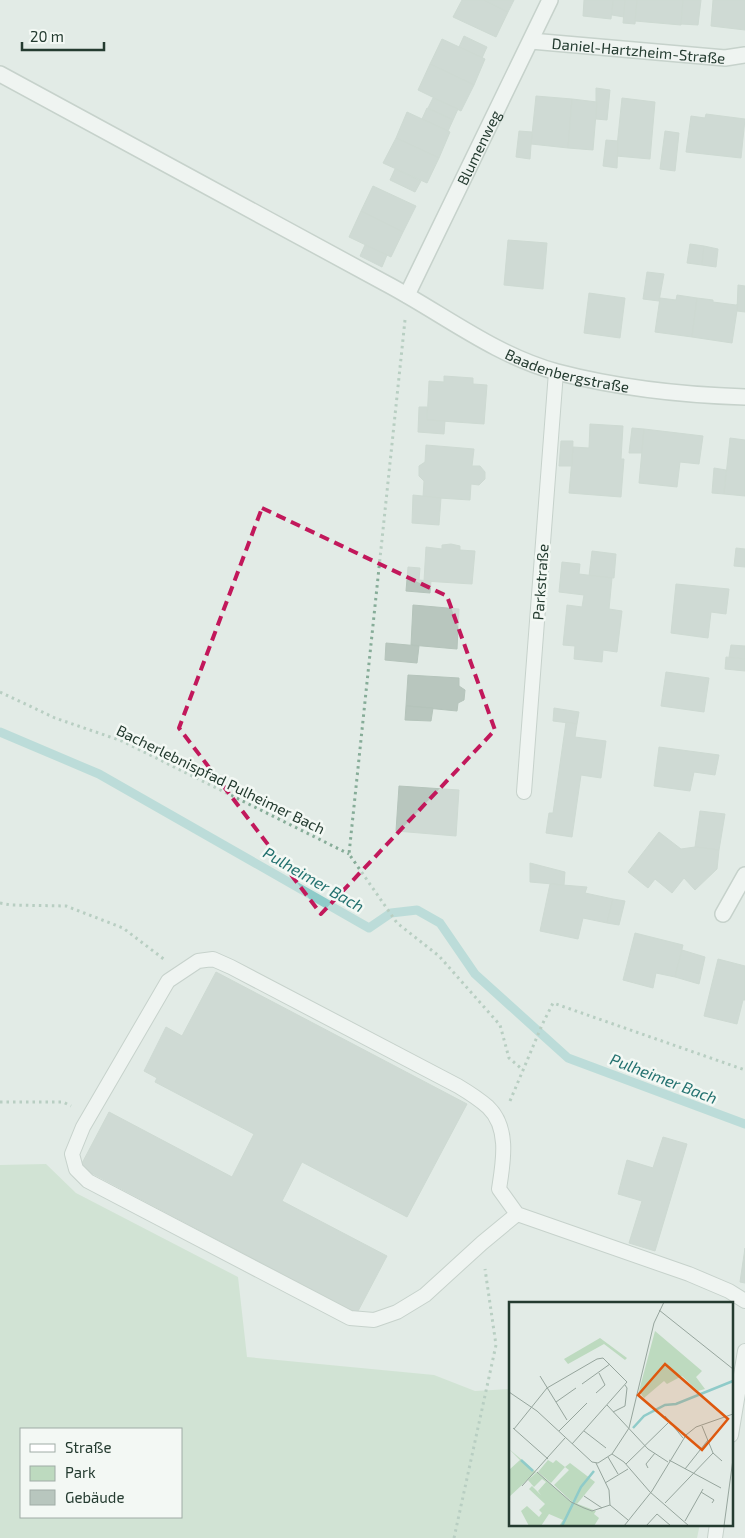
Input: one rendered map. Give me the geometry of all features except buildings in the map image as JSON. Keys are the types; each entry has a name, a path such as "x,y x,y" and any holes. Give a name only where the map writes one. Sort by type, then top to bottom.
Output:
{"street":[{"name":"Blumenweg","path":"407,294 550,0"},
{"name":"Daniel-Hartzheim-Straße","path":"531,41 725,58 745,55"},
{"name":"Baadenbergstraße","path":"0,74 407,294 498,349 556,372 664,392 745,397"},
{"path":"723,914 745,875"}],"lane":[{"name":"Parkstraße","path":"524,792 556,372"},
{"path":"517,1214 425,1295 397,1312 374,1320 350,1318 88,1181 76,1169 72,1154 83,1127 168,981 198,961 213,959 231,966 458,1086 488,1107 499,1124 504,1151 500,1190 517,1214 689,1274 745,1301"},
{"path":"732,1429 745,1351"}],"path":[{"path":"407,294 349,854 397,923 439,956 500,1025 509,1058 523,1070"},
{"name":"Bacherlebnispfad Pulheimer Bach","path":"0,692 55,718 122,741 349,854"},
{"path":"0,902 11,906 66,906 123,928 182,972"},
{"path":"499,1124 553,1004 745,1070"},
{"path":"0,1102 63,1102 90,1115"},
{"path":"454,1538 496,1345 482,1243"}],"highlighted area":[{"path":"262,508 447,596 495,730 321,914 179,728"}],"green space":[{"path":"46,1164 76,1193 238,1277 247,1357 434,1375 475,1391 509,1389 509,1526 700,1526 697,1538 0,1538 0,1165"}],"waterway":[{"name":"Pulheimer Bach","path":"0,732 99,774 369,928 391,913 417,910 440,923 475,974 568,1058 745,1124"}]}
